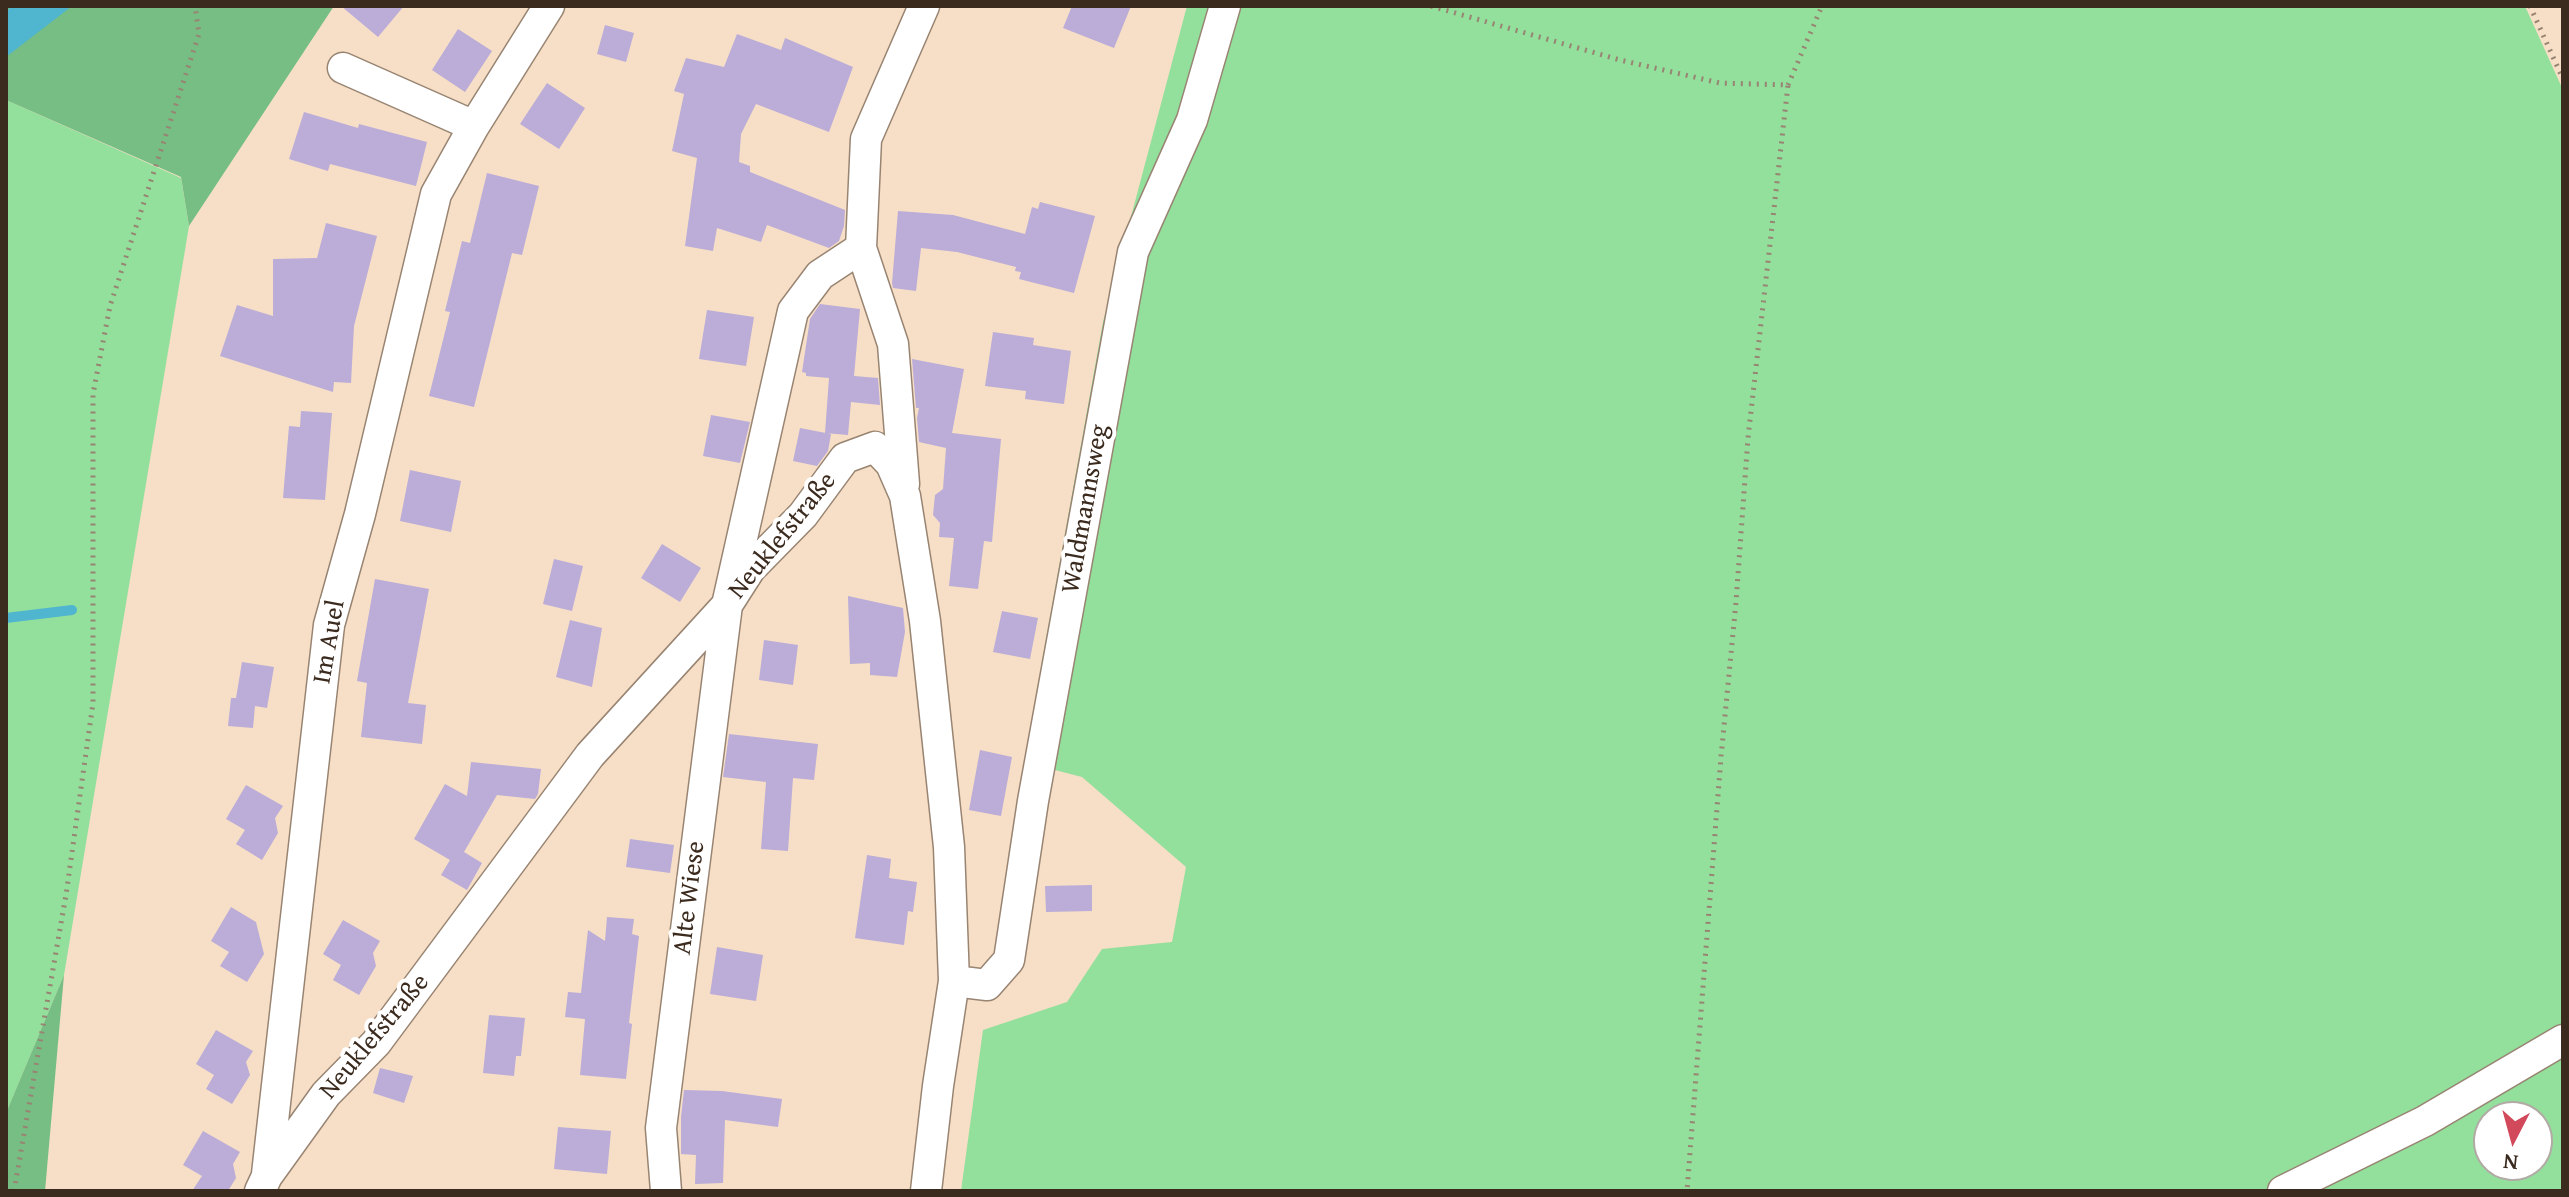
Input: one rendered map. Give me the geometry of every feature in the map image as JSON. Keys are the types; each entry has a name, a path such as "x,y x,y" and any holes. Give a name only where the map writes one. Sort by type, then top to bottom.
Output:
{"street":[{"name":"Im Auel","path":"264,1183 329,625 360,514 436,194 474,126 549,6"},
{"path":"905,496 893,344 861,248 866,139 924,6"},
{"name":"Waldmannsweg","path":"954,981 987,985 1009,960 1033,801 1133,252 1192,120 1225,6"},
{"path":"343,68 474,126"},
{"name":"Alte Wiese","path":"666,1191 661,1128 727,605 793,311 820,275 861,248"},
{"name":"Neuklefstraße","path":"264,1183 326,1094 376,1043 590,755 727,605 750,569 803,515 845,458 875,447 891,464 905,496 925,621 949,847 954,981 926,1191"},
{"path":"2283,1191 2425,1121 2563,1040"}],"path":[{"path":"14,1191 66,895 93,703 93,394 110,306 199,34 195,6"},
{"path":"1431,6 1620,60 1720,83 1788,85"},
{"path":"1687,1191 1748,438 1788,85 1822,6"},
{"path":"2530,6 2563,79"}],"green space":[{"path":"6,6 334,6 189,226 181,177 6,100"},
{"path":"1187,6 2525,6 2563,90 2563,1191 961,1191 983,1030 1067,1002 1102,949 1172,942 1186,867 1082,777 1024,762 1103,322"},
{"path":"6,100 181,178 189,226 64,975 6,1113"},
{"path":"64,975 45,1191 6,1191 6,1113"}],"water":[{"path":"13,6 72,6 6,57 6,11"}],"building":[{"path":"341,6 404,6 378,37"},
{"path":"1072,6 1131,6 1114,48 1063,28"},
{"path":"605,25 634,33 626,62 597,54"},
{"path":"458,29 492,51 465,92 432,70"},
{"path":"737,34 781,50 785,38 853,67 829,132 756,104 741,134 739,162 750,166 750,172 845,210 839,241 829,248 767,225 761,242 717,228 713,251 685,246 697,158 672,151 684,94 674,91 686,58 724,67"},
{"path":"547,83 585,108 559,149 520,124"},
{"path":"304,112 358,128 359,124 427,142 416,186 330,164 328,171 289,159"},
{"path":"487,173 539,186 522,255 512,253 474,407 429,396 450,312 445,311 462,241 470,243"},
{"path":"1040,202 1095,216 1074,293 1019,279 1021,272 1015,271 1016,267 957,252 921,248 916,291 893,288 898,211 953,215 1025,234 1032,207 1038,209"},
{"path":"326,223 377,236 354,326 351,383 334,382 333,392 220,356 237,305 273,316 273,259 317,258"},
{"path":"820,304 860,309 854,376 878,378 880,405 851,402 848,435 825,433 829,378 806,376 802,372 810,319"},
{"path":"707,310 754,317 746,366 699,359"},
{"path":"993,332 1034,338 1033,345 1071,351 1064,404 1025,399 1026,391 985,386"},
{"path":"912,359 964,369 952,433 1001,439 992,542 984,541 978,589 949,586 954,538 939,537 940,523 933,515 935,495 943,489 946,448 919,442 919,408 916,408"},
{"path":"301,411 332,413 325,500 283,498 289,426 300,427"},
{"path":"711,415 750,422 740,463 703,456"},
{"path":"800,428 831,434 828,451 817,466 793,461"},
{"path":"410,470 461,481 451,532 400,521"},
{"path":"662,544 701,568 680,602 641,578"},
{"path":"554,559 583,566 572,611 543,604"},
{"path":"375,579 429,589 408,703 426,705 422,744 361,737 367,683 357,681"},
{"path":"848,596 903,608 905,632 897,677 870,675 870,663 850,664"},
{"path":"1002,611 1038,618 1030,659 993,652"},
{"path":"570,620 602,628 592,687 556,677"},
{"path":"764,640 798,645 793,685 759,680"},
{"path":"242,662 274,667 267,708 255,706 253,728 228,726 231,698 236,698"},
{"path":"729,734 818,744 814,780 793,778 788,851 761,849 766,782 723,777"},
{"path":"980,750 1012,757 1001,816 969,810"},
{"path":"471,762 541,769 535,799 497,795 464,852 482,863 467,890 441,875 450,860 414,839 445,784 467,796"},
{"path":"246,785 283,806 275,818 278,833 262,860 236,844 245,830 226,819"},
{"path":"630,839 674,845 670,873 626,867"},
{"path":"867,855 891,859 889,878 917,882 913,912 908,911 904,945 855,938"},
{"path":"1092,885 1092,911 1046,912 1045,886"},
{"path":"231,907 256,922 264,954 247,982 220,966 229,952 211,941"},
{"path":"607,917 634,919 632,934 639,936 626,1079 580,1075 585,1019 565,1017 568,992 581,993 588,930 605,941"},
{"path":"343,920 380,941 373,953 376,966 359,995 333,980 341,965 323,954"},
{"path":"717,947 763,955 756,1001 710,994"},
{"path":"489,1015 525,1018 521,1056 516,1056 514,1076 483,1073"},
{"path":"216,1030 253,1051 246,1062 250,1075 232,1104 206,1089 214,1075 196,1064"},
{"path":"380,1068 413,1076 404,1103 373,1093"},
{"path":"684,1090 722,1091 782,1099 778,1127 725,1120 723,1183 695,1184 696,1155 681,1154"},
{"path":"558,1127 611,1131 607,1174 554,1169"},
{"path":"203,1131 240,1152 233,1164 236,1178 228,1191 192,1191 202,1176 183,1165"}],"waterway":[{"path":"6,618 72,610"}]}
